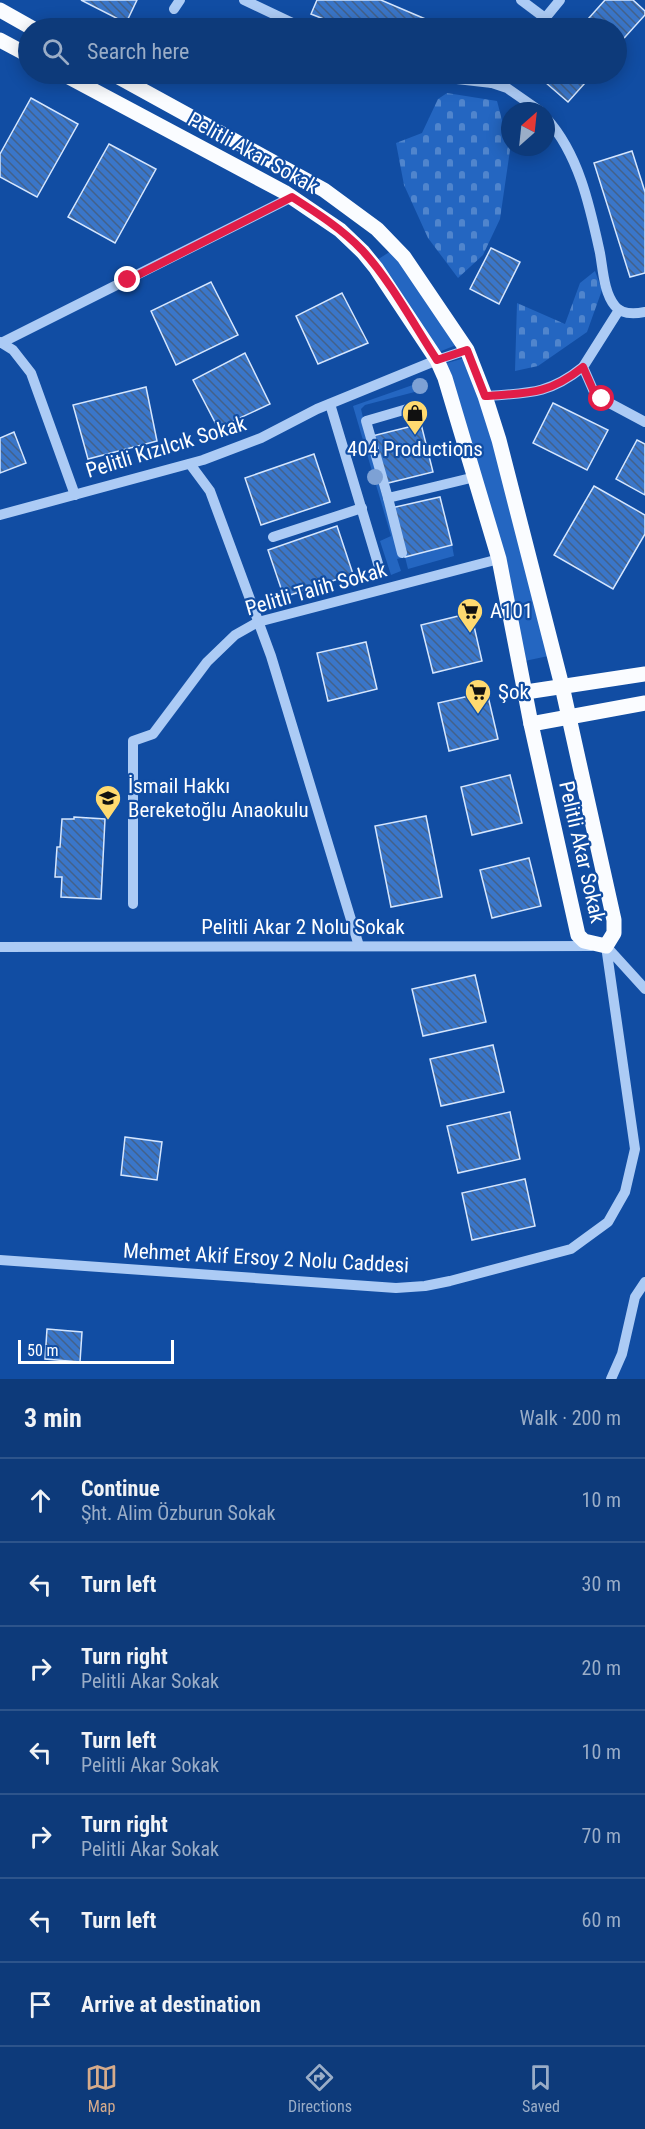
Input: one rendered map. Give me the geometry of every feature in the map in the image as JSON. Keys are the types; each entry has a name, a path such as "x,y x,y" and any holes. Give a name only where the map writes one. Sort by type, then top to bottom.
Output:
{"main road":[{"path":"0,10 18,20"},
{"path":"0,40 18,50"},
{"name":"Pelitli Akar Sokak","path":"82,84 292,197 340,230 376,268 437,360 445,378 499,559 531,724 578,935 584,941 606,946 614,933 614,920 562,686 499,440 467,350 404,257 377,229 324,190 131,84"},
{"path":"526,692 645,674"},
{"path":"531,724 645,703"}],"street":[{"path":"244,0 282,18"},
{"path":"520,0 545,18 560,0"},
{"path":"495,84 507,88 527,102"},
{"path":"555,132 576,169 591,214 613,304 619,310 629,313 645,312"},
{"path":"75,495 31,373 12,350 1,342 292,197"},
{"path":"485,396 531,393 555,387 583,367 619,310"},
{"path":"437,360 467,350"},
{"name":"Pelitli Kızılcık Sokak","path":"0,515 190,464 261,438 330,404 437,360"},
{"path":"583,367 594,392 602,399 645,422"},
{"path":"330,404 380,567"},
{"path":"402,553 366,421 414,407"},
{"path":"190,464 210,491 272,656 359,946"},
{"path":"388,498 475,477"},
{"path":"273,537 362,508"},
{"name":"Pelitli Talih Sokak","path":"133,904 133,741 153,734 207,662 235,635 258,622 499,559"},
{"path":"606,946 645,989"},
{"name":"Pelitli Akar 2 Nolu Sokak","path":"0,947 606,946"},
{"name":"Mehmet Akif Ersoy 2 Nolu Caddesi","path":"0,1260 396,1288 450,1281 571,1249 608,1222 626,1192 635,1149 606,946"},
{"path":"611,1379 622,1354 635,1297 645,1282"}],"green space":[{"path":"447,93 497,101 501,116 501,156 509,156 500,219 483,255 458,278 428,238 404,185 396,143 422,133 438,99"},
{"path":"396,248 461,343 434,354 372,263"},
{"path":"595,271 602,290 587,332 538,366 515,371 517,303 565,324 580,283"},
{"path":"468,357 553,655 520,662 440,365"},
{"path":"424,381 426,389 365,405 361,409 379,485 401,558 397,559 401,571 391,575 380,541 391,536 353,406"},
{"path":"452,545 454,556 408,569 405,557"}],"building":[{"path":"81,0 137,0 128,18 116,18"},
{"path":"317,0 381,0 423,18 321,18 311,14"},
{"path":"605,0 633,0 645,11 645,15 627,35 627,18 589,18"},
{"path":"547,84 584,84 568,102"},
{"path":"31,98 78,124 37,197 0,177 0,154"},
{"path":"109,144 156,169 115,243 68,217"},
{"path":"632,151 645,192 645,273 630,277 594,163"},
{"path":"491,248 520,262 499,304 470,289"},
{"path":"211,282 238,335 176,365 151,311"},
{"path":"342,293 368,343 318,364 296,316"},
{"path":"245,353 270,404 218,428 193,380"},
{"path":"146,387 157,441 88,459 73,405"},
{"path":"553,403 608,430 587,470 533,443"},
{"path":"421,424 433,472 384,484 372,436"},
{"path":"14,432 26,463 0,473 0,438"},
{"path":"637,440 645,444 645,495 616,479"},
{"path":"314,454 330,502 261,525 245,478"},
{"path":"594,486 645,515 645,534 613,589 554,555"},
{"path":"440,497 452,545 405,557 391,508"},
{"path":"337,526 353,574 284,597 268,550"},
{"path":"471,613 482,661 433,673 421,625"},
{"path":"366,642 377,689 328,701 317,653"},
{"path":"487,692 498,739 449,751 438,703"},
{"path":"510,775 522,823 472,835 461,787"},
{"path":"426,816 442,897 391,907 375,826"},
{"path":"74,817 105,819 101,899 61,897 62,877 55,877 57,847 60,847 62,819 74,819"},
{"path":"529,858 541,906 492,918 480,870"},
{"path":"475,975 486,1022 423,1036 412,989"},
{"path":"493,1045 504,1092 441,1106 430,1059"},
{"path":"510,1112 520,1159 458,1173 447,1126"},
{"path":"125,1137 162,1142 157,1180 121,1175"},
{"path":"525,1179 535,1226 472,1240 462,1193"},
{"path":"47,1329 82,1332 80,1362 45,1359"}],"place":[{"name":"404 Productions","path":"415,436"},
{"name":"A101","path":"470,634"},
{"name":"Şok","path":"478,715"},
{"name":"İsmail Hakkı Bereketoğlu Anaokulu","path":"108,821"}],"route":[{"path":"128,280 292,197 340,230 363,252 437,360 467,350 485,396 531,393 555,387 583,367 594,392 602,399"}]}
